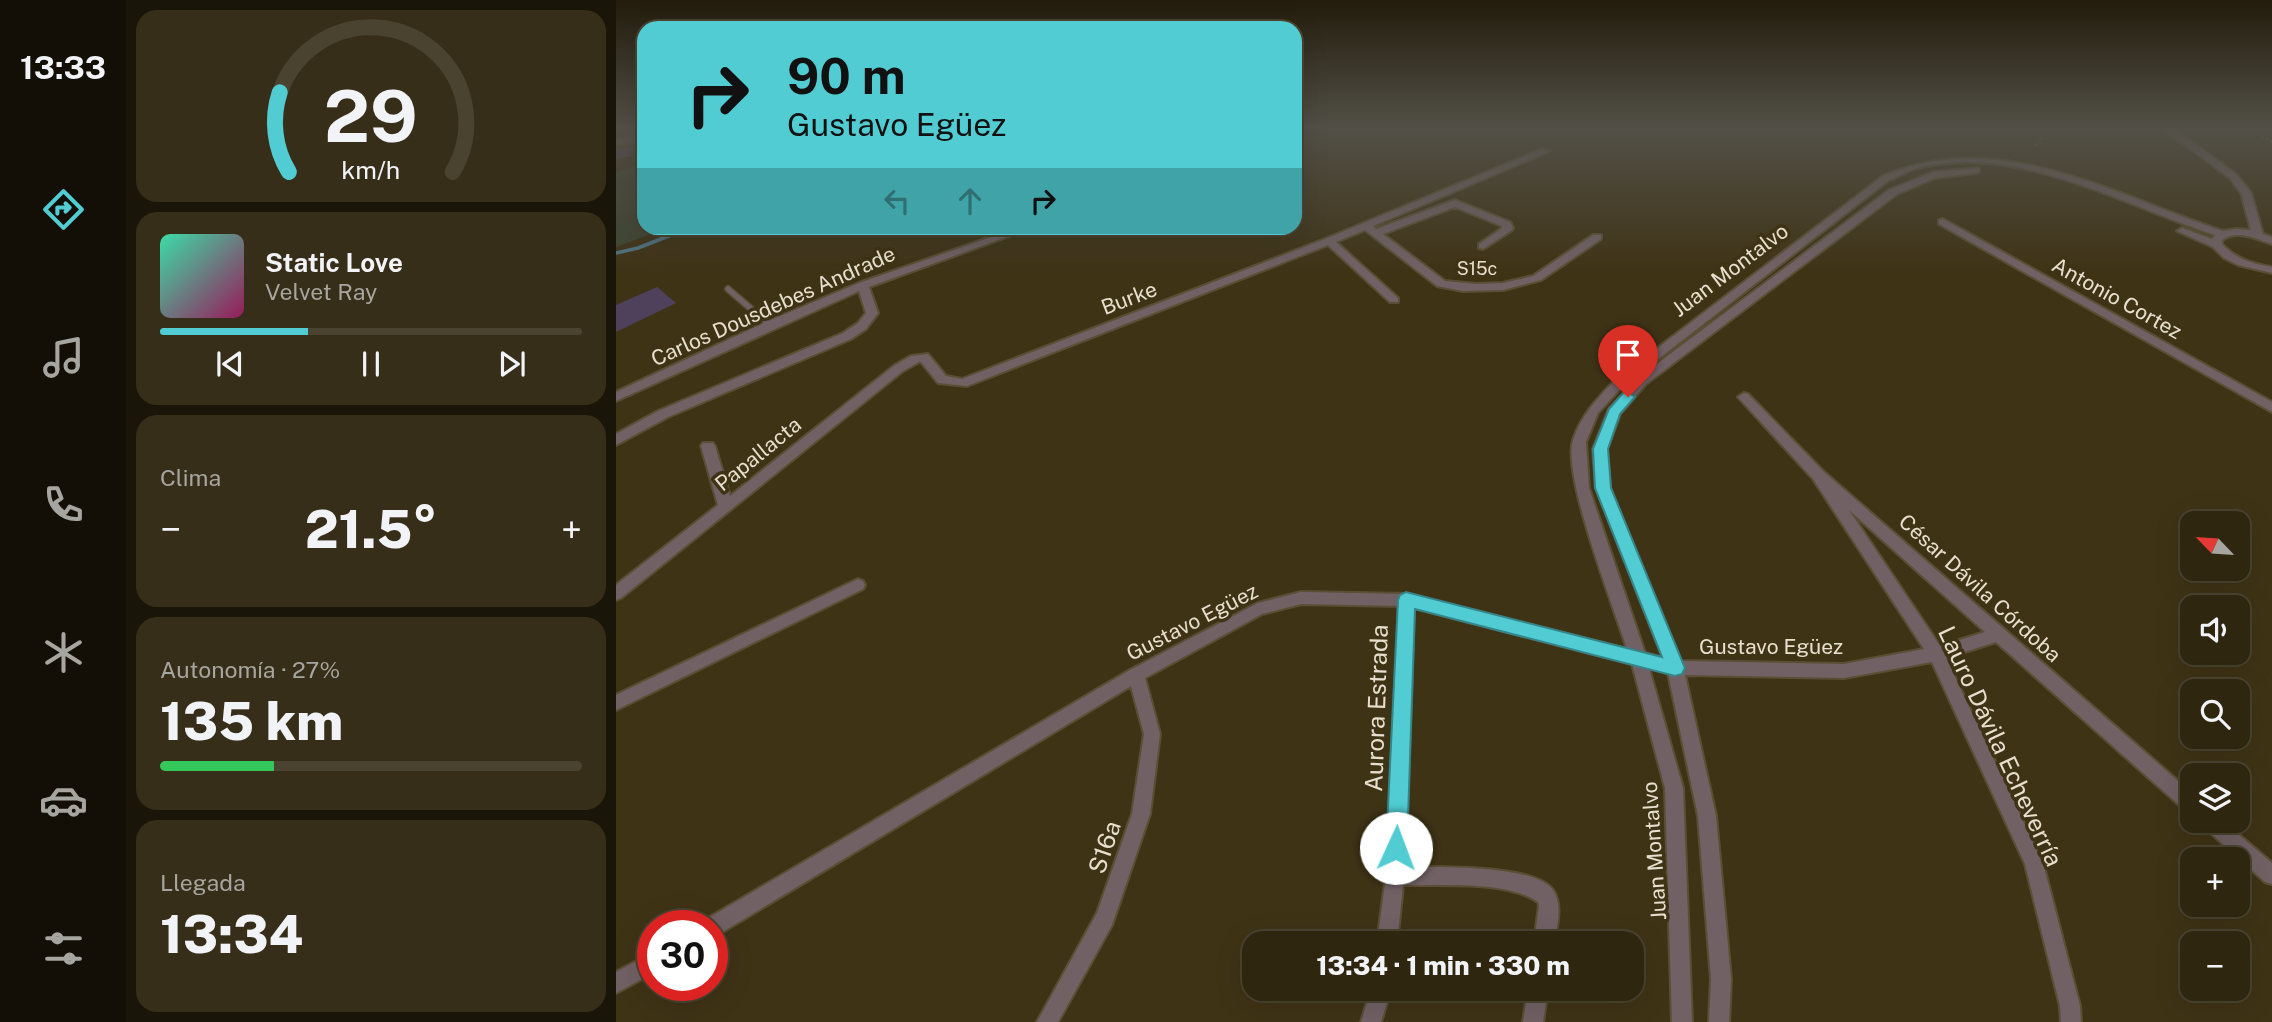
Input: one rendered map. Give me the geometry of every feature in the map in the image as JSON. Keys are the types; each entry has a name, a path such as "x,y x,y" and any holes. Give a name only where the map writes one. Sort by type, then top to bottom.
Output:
{"street":[{"path":"1370,229 1487,177"},
{"name":"Juan Montalvo","path":"1682,1022 1674,788 1638,657 1582,488 1579,442 1593,411 1617,385 1649,367 1893,192 1929,177"},
{"name":"Juan Montalvo","path":"2029,177 2219,240"},
{"path":"2234,177 2246,193 2258,236"},
{"path":"1370,229 1455,203 1506,224 1506,231 1483,246"},
{"name":"Antonio Cortez","path":"1942,222 2272,408"},
{"name":"S15c","path":"1370,229 1441,284 1456,287 1514,285 1526,282 1597,237"},
{"name":"Burke","path":"915,359 924,357 930,361 942,380 963,383 1329,241 1370,229"},
{"path":"2272,241 2231,232 2219,240 2232,259 2272,270"},
{"name":"Carlos Dousdebes Andrade","path":"616,397 863,285 1006,235"},
{"path":"1329,241 1394,300"},
{"path":"616,440 663,414 847,336 862,326 872,313 863,285"},
{"name":"Papallacta","path":"620,589 899,368 915,359"},
{"name":"Juan Montalvo","path":"1649,367 1642,381 1614,412 1600,449 1603,488 1675,668 1707,816 1721,979 1719,1022"},
{"name":"César Dávila Córdoba","path":"1744,397 1818,475 2180,795"},
{"path":"708,446 726,506"},
{"name":"Lauro Dávila Echeverría","path":"1818,475 1936,654 2034,863 2070,1006 2071,1022"},
{"path":"616,703 858,585"},
{"name":"Gustavo Egüez","path":"728,917 1136,675 1258,609 1301,597 1406,600 1675,668 1844,671 1936,654 1997,635"},
{"name":"Aurora Estrada","path":"1388,931 1395,876 1406,600"},
{"name":"S16a","path":"1047,1022 1105,918 1142,814 1152,734 1136,675"},
{"path":"2224,833 2272,875"},
{"path":"1395,876 1495,879 1535,888 1544,895 1549,905 1546,931"},
{"path":"616,983 637,971"},
{"path":"1371,1022 1377,1001"},
{"path":"1533,1022 1536,1001"}],"lane":[{"path":"728,289 770,325"}],"green space":[{"path":"616,177 637,177 637,235 649,235 616,247"}],"building":[{"path":"657,287 676,303 616,332 616,305"}],"waterway":[{"path":"616,253 671,235"}],"route":[{"path":"1396,848 1406,600 1675,668 1603,488 1600,449 1614,412 1628,397"}]}
